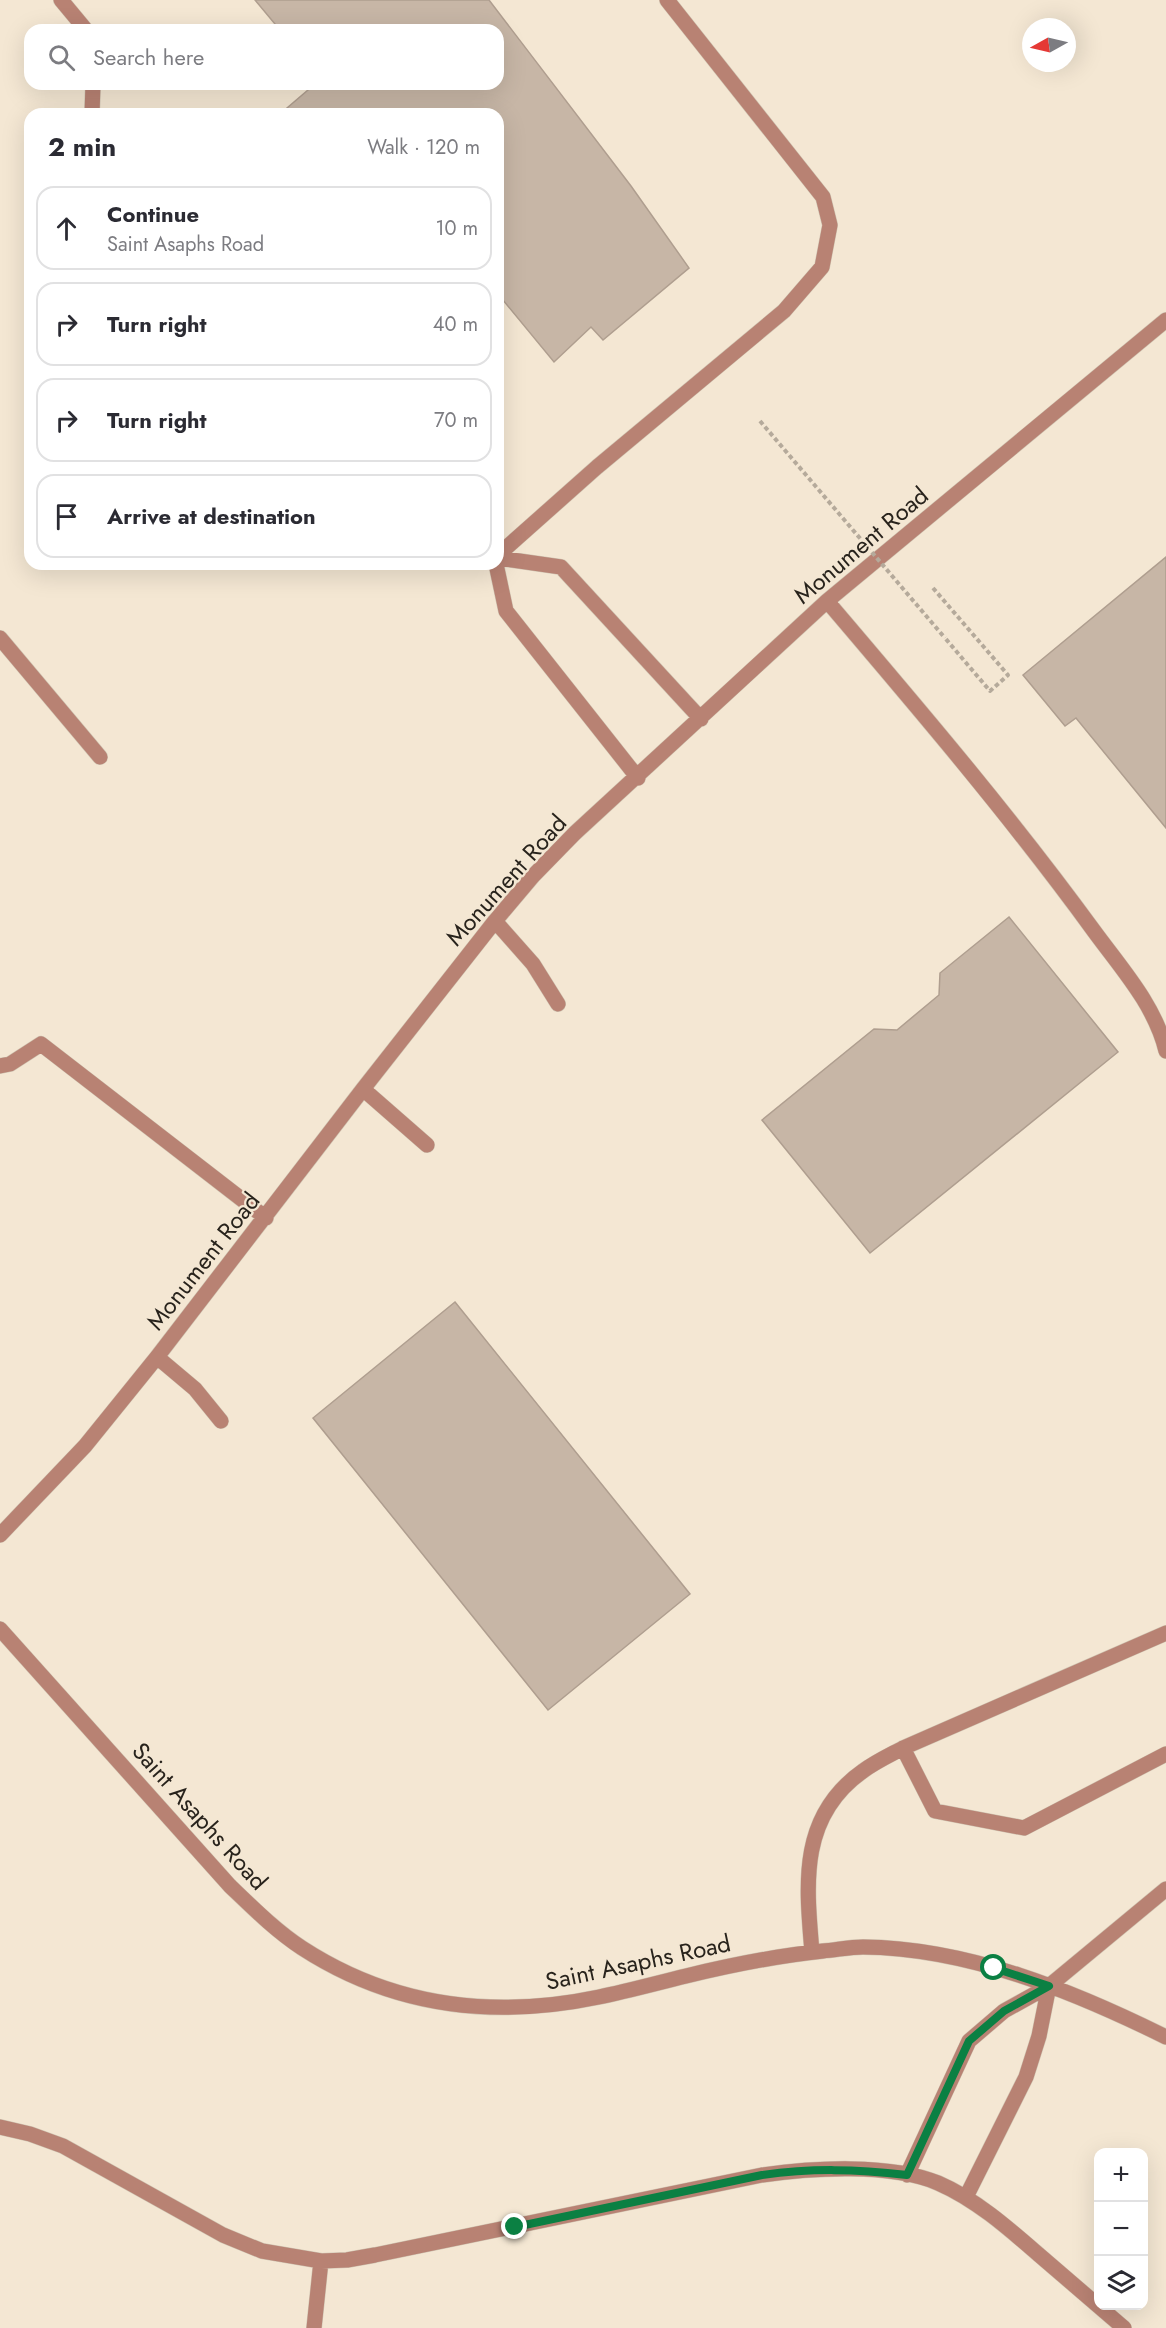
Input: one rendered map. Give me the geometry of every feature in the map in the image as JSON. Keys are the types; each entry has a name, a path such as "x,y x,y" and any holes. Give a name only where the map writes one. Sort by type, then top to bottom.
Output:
{"street":[{"path":"61,0 81,24"},
{"path":"504,551 597,467 784,311 822,267 830,225 823,197 667,0"},
{"path":"92,108 93,90"},
{"name":"Monument Road","path":"0,1535 85,1446 266,1218 363,1089 495,921 541,867 827,601 1166,320"},
{"path":"504,557 561,567 701,719"},
{"path":"497,570 506,611 638,778"},
{"path":"827,601 938,733 1070,898 1152,1013 1166,1051"},
{"path":"0,638 100,757"},
{"path":"495,921 533,964 558,1004"},
{"path":"0,1066 10,1064 40,1044 266,1218"},
{"path":"363,1089 427,1145"},
{"path":"157,1357 195,1389 221,1421"},
{"name":"Saint Asaphs Road","path":"0,1629 230,1886 266,1920 301,1947 333,1966 371,1984 438,2003 474,2007 513,2007 597,1997 747,1962 812,1952 861,1947 899,1949 986,1966 1049,1986 1094,2003 1166,2037"},
{"path":"812,1952 808,1878 812,1844 822,1815 840,1790 863,1771 903,1748 1166,1633"},
{"path":"903,1748 936,1811 1024,1828 1166,1754"},
{"path":"907,2175 969,2041 1004,2011 1049,1986 1166,1888"},
{"path":"966,2197 1026,2077 1040,2036 1049,1986"},
{"path":"0,2127 30,2134 63,2146 181,2213 233,2239 262,2251 321,2260 347,2260 375,2255 762,2175 822,2169 907,2175 936,2182 966,2197 1014,2233 1124,2328"},
{"path":"314,2328 321,2260"}],"path":[{"path":"760,421 990,691 1008,675 933,588"}],"building":[{"path":"255,0 489,0 631,186 689,268 603,340 591,327 554,362 504,301 504,108 287,108 308,90 504,90 504,24 275,24"},
{"path":"1166,557 1166,828 1076,718 1065,726 1023,675"},
{"path":"1009,917 1118,1052 870,1253 762,1120 874,1029 897,1030 939,995 940,973"},
{"path":"455,1302 690,1594 548,1710 313,1418"}],"route":[{"path":"515,2227 795,2170 864,2170 907,2175 969,2041 1004,2011 1049,1986 994,1968"}]}
